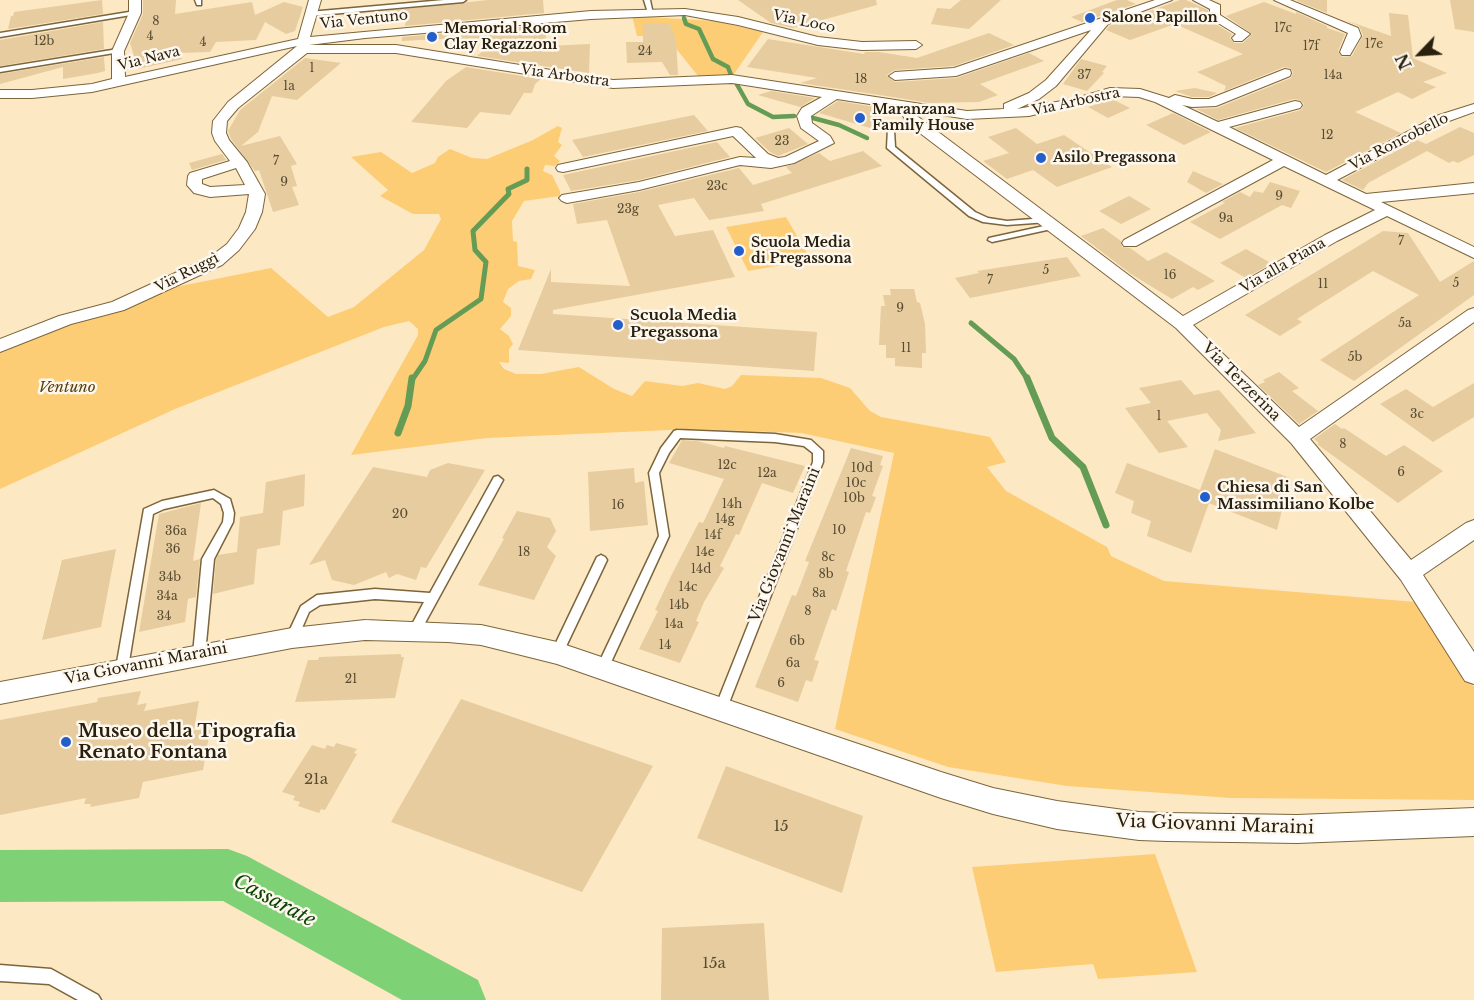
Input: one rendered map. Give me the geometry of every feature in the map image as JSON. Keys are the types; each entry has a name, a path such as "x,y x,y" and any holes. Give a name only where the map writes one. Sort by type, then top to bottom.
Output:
{"street":[{"path":"649,5 684,0"},
{"path":"895,76 951,74 1166,0"},
{"path":"1199,0 1216,7 1214,16 1244,34 1238,38"},
{"path":"1280,0 1354,31 1355,36 1346,52"},
{"name":"Via Ventuno","path":"312,8 303,45 401,31 591,15 649,5"},
{"name":"Via Loco","path":"649,5 709,15 801,38 845,45 916,45"},
{"path":"119,82 118,51 135,6"},
{"path":"1294,19 1315,28 1332,22"},
{"path":"1000,115 1002,110 1034,96 1051,83 1103,23"},
{"path":"240,162 195,176 194,185 199,190 210,192 256,189 240,162 222,141 219,133 220,121 233,105 303,45"},
{"name":"Via Nava","path":"0,94 63,91 119,82 267,47 303,45"},
{"name":"Via Arbostra","path":"303,45 396,49 613,84 732,80 834,95 912,113 1000,115 1053,108 1110,92 1153,92 1185,102 1206,104 1285,73"},
{"name":"Via Arbostra","path":"1140,93 1160,99 1474,253"},
{"path":"567,198 639,186 740,162 779,163 827,143 806,125 804,116 807,111 834,95"},
{"path":"1215,127 1295,105"},
{"name":"Via Roncobello","path":"1325,181 1444,118 1474,108"},
{"name":"Via Terzerina","path":"912,113 1049,223 1182,324 1298,438 1409,573 1474,673"},
{"path":"563,168 736,131 763,157 779,163"},
{"path":"1130,243 1284,159"},
{"path":"1362,199 1474,188"},
{"name":"Via Ruggì","path":"0,346 65,320 118,306 216,261 233,247 248,229 254,212 256,189"},
{"name":"Via alla Piana","path":"1182,324 1331,238 1385,211"},
{"path":"1298,438 1474,314"},
{"path":"1409,573 1474,529"},
{"name":"Via Giovanni Maraini","path":"0,693 122,668 292,638 365,630 415,630 481,635 557,652 962,791 1003,804 1057,815 1139,826 1167,827 1297,829 1474,822"}],"lane":[{"path":"417,1 431,0"},
{"path":"312,8 463,0"},
{"path":"0,35 135,6"},
{"path":"312,8 370,6"},
{"path":"0,70 118,51"},
{"path":"912,113 891,129 891,148 972,214 987,220 1007,223 1049,223"},
{"path":"992,240 1049,223"},
{"name":"Via Giovanni Maraini","path":"603,667 664,536 654,473 665,450 677,434 775,438 807,443 818,451 818,462 721,708"},
{"path":"415,630 498,480"},
{"path":"122,668 148,512 154,507 172,502 214,494 226,502 229,513 225,529 208,556 199,654"},
{"path":"557,652 602,560"},
{"path":"292,638 305,609 317,600 375,594 434,598"},
{"path":"0,973 51,976 93,1000"}],"green space":[{"path":"632,16 715,21 763,32 732,77 698,76 666,36 637,36"},
{"name":"Ventuno","path":"558,126 562,128 558,142 562,145 554,156 560,161 555,166 545,165 543,171 552,175 560,196 524,201 512,221 513,241 517,242 518,266 535,270 531,279 519,281 508,289 503,302 511,308 511,316 500,329 509,336 513,344 509,349 509,363 499,362 504,369 516,374 541,374 579,367 614,389 632,396 645,381 682,386 698,383 725,389 732,386 741,375 821,378 850,388 870,411 881,417 990,437 1006,462 987,467 1006,491 1107,547 1111,556 1164,581 1416,602 1474,687 1474,800 1231,798 1067,786 948,767 835,729 894,453 801,433 692,429 487,438 351,455 418,335 418,329 409,321 384,327 175,409 0,489 0,346 150,292 271,268 328,317 354,307 424,250 441,219 439,214 413,214 380,196 388,190 351,157 381,152 412,173 435,163 438,157 450,149 472,158 487,159 533,140"},
{"path":"786,217 811,260 748,271 726,227"},
{"path":"1155,854 1197,972 1098,979 1093,964 996,972 972,867"}],"building":[{"path":"102,0 103,14 8,29 14,12"},
{"path":"143,0 176,0 175,14 252,2 255,15 284,2 303,7 295,31 286,34 265,22 256,40 216,42 210,52 179,53 182,59 138,69 130,43 143,14"},
{"path":"488,0 543,0 544,13 405,26 406,17 386,19 386,11"},
{"path":"738,0 876,0 877,5 793,28 771,23"},
{"path":"961,0 1001,0 969,29 931,24 937,8 950,9"},
{"path":"1117,0 1127,0 1136,4 1082,22 1071,17"},
{"path":"1180,0 1186,0 1208,10 1209,20 1232,34 1230,38 1234,43 1243,43 1252,34 1226,16 1264,2 1296,14 1296,12 1327,28 1345,34 1338,51 1342,57 1352,56 1363,35 1359,26 1345,20 1391,36 1389,13 1408,15 1413,58 1447,73 1423,82 1436,87 1412,99 1398,92 1355,112 1401,133 1326,172 1235,128 1301,110 1304,104 1300,100 1294,99 1218,120 1196,109 1217,108 1291,78 1293,72 1290,68 1284,67 1224,91 1226,86 1197,72 1243,54 1175,24 1130,40 1106,30 1109,26"},
{"path":"1327,0 1327,13 1297,1"},
{"path":"1450,0 1474,0 1474,32 1455,29"},
{"path":"103,22 104,49 0,66 0,40"},
{"path":"643,23 670,25 676,39 678,75 670,75 662,62 627,63 626,42 643,42"},
{"path":"545,25 547,46 590,44 589,73 477,56 494,41 456,41 459,38 402,41 402,37"},
{"path":"989,33 1014,45 954,66 895,70 887,75 895,82 956,78 1029,53 1044,61 980,84 998,95 979,102 929,103 800,83 817,78 747,67 768,39 864,54 865,52 879,52 917,58"},
{"path":"104,57 105,71 98,73 63,79 63,67 0,84 0,74"},
{"path":"305,58 341,63 297,100 272,96 258,132 241,146 280,136 297,164 291,166 297,186 292,187 299,205 273,212 259,170 255,171 231,139 228,131 240,110"},
{"path":"1081,59 1107,66 1102,72 1104,73 1087,91 1063,84"},
{"path":"466,67 541,79 535,84 532,93 524,93 510,115 480,112 467,128 411,122 446,81"},
{"path":"1195,88 1217,93 1209,97 1192,97 1175,91"},
{"path":"771,91 815,98 800,107 758,95"},
{"path":"1112,99 1130,108 1108,118 1088,107"},
{"path":"838,101 888,109 870,128 819,113"},
{"path":"1173,113 1211,132 1184,145 1146,125"},
{"path":"694,115 708,131 583,157 572,140"},
{"path":"1460,127 1474,133 1474,155 1458,163 1453,161 1449,163 1427,151 1368,183 1363,190 1342,180 1417,140 1426,144"},
{"path":"789,128 808,144 778,156 755,138"},
{"path":"1016,128 1037,144 1064,135 1112,167 1057,187 1033,170 1007,179 983,161 1009,153 988,137"},
{"path":"717,142 730,157 639,180 571,191 563,175"},
{"path":"863,151 882,166 761,204 764,211 709,220 694,198 658,205 675,236 713,230 735,277 553,310 553,314 817,332 814,371 518,350 551,269 551,282 630,286 607,220 577,224 573,204 639,192 739,168 753,185 792,173 786,167 819,153 830,161"},
{"path":"222,154 226,160 192,170 189,163"},
{"path":"1193,171 1223,184 1206,193 1187,182"},
{"path":"1270,182 1300,191 1291,208 1282,205 1220,239 1190,222 1240,192 1250,197 1254,191 1263,193"},
{"path":"1129,196 1151,209 1121,224 1099,211"},
{"path":"1103,228 1121,241 1122,247 1130,248 1148,261 1166,252 1215,281 1198,290 1193,287 1172,299 1131,274 1081,236"},
{"path":"1383,231 1408,233 1440,282 1474,261 1474,295 1354,381 1320,360 1419,295 1373,271 1297,319 1302,322 1280,336 1245,315"},
{"path":"1246,249 1269,262 1267,266 1246,278 1220,263"},
{"path":"1067,257 1081,276 970,298 955,278 979,273 977,271"},
{"path":"890,289 914,289 917,302 920,303 925,324 926,353 922,353 922,368 895,366 895,358 886,358 886,345 879,345 881,306 885,306 883,295 891,295"},
{"path":"1279,372 1299,388 1292,391 1318,411 1299,424 1258,385"},
{"path":"1181,380 1194,395 1219,390 1256,433 1218,441 1221,430 1207,413 1167,421 1188,447 1159,453 1125,408 1151,403 1139,388"},
{"path":"1474,383 1474,417 1433,442 1380,404 1406,389 1433,407"},
{"path":"1335,424 1386,456 1404,445 1443,471 1398,503 1317,444 1319,443 1314,439"},
{"path":"682,440 697,441 724,448 725,446 805,466 793,493 762,483 739,535 736,534 720,566 724,568 704,602 696,621 699,622 680,663 639,649 658,611 655,610 673,572 699,522 703,523 724,479 669,463"},
{"path":"851,448 883,456 880,465 883,466 872,496 876,497 870,513 866,512 846,571 849,572 836,611 832,609 814,660 819,661 812,682 806,680 798,702 755,687 792,595 796,596 809,562 805,561"},
{"name":"Chiesa di San Massimiliano Kolbe","path":"1215,449 1290,478 1277,530 1209,503 1191,553 1147,536 1151,521 1131,513 1134,501 1115,493 1127,463 1200,490"},
{"path":"448,463 485,470 426,568 421,567 416,580 397,574 389,578 386,572 354,585 332,580 325,560 309,565 373,467 427,477 430,470"},
{"path":"634,468 635,483 644,481 648,525 590,531 588,472"},
{"path":"305,474 304,506 283,511 280,545 257,549 254,584 213,594 218,555 237,552 240,517 263,513 266,482"},
{"path":"201,503 193,561 200,559 196,597 188,599 185,622 139,632 159,514"},
{"path":"517,511 550,518 556,531 547,547 556,556 534,600 478,585"},
{"path":"116,549 101,627 42,640 62,560"},
{"path":"401,654 401,657 404,657 395,698 295,702 308,660 318,660 319,657"},
{"path":"141,691 137,705 147,703 144,711 199,701 194,730 210,730 203,770 143,782 139,798 90,807 91,804 84,804 86,798 0,815 0,720 97,702 98,698"},
{"path":"461,699 653,766 582,892 391,822"},
{"path":"336,743 357,749 354,753 357,754 325,810 321,809 319,813 298,806 300,802 293,800 295,796 282,792 312,745 325,749 327,745 334,747"},
{"path":"726,766 863,816 842,893 697,838"},
{"path":"764,923 769,1000 661,1000 662,928"}],"waterway":[{"path":"684,18 686,24 699,29 713,59 728,67 731,75"},
{"path":"735,81 748,104 773,117 794,116"},
{"path":"813,118 839,125 867,138"},
{"path":"412,380 425,361 436,330 481,299 486,262 475,250 473,231 509,194 508,189 527,180 527,169"},
{"path":"971,323 1014,359 1028,379"},
{"path":"398,433 408,406 412,378"},
{"path":"1028,379 1052,438 1083,467 1106,525"},
{"name":"Cassarate","path":"0,876 228,875 458,1000"}],"place":[{"name":"Salone Papillon","path":"1090,18"},
{"name":"Memorial Room Clay Regazzoni","path":"432,37"},
{"name":"Maranzana Family House","path":"860,118"},
{"name":"Asilo Pregassona","path":"1041,158"},
{"name":"Scuola Media di Pregassona","path":"739,251"},
{"name":"Scuola Media Pregassona","path":"618,325"},
{"name":"Chiesa di San Massimiliano Kolbe","path":"1205,497"},
{"name":"Museo della Tipografia Renato Fontana","path":"66,742"}]}
